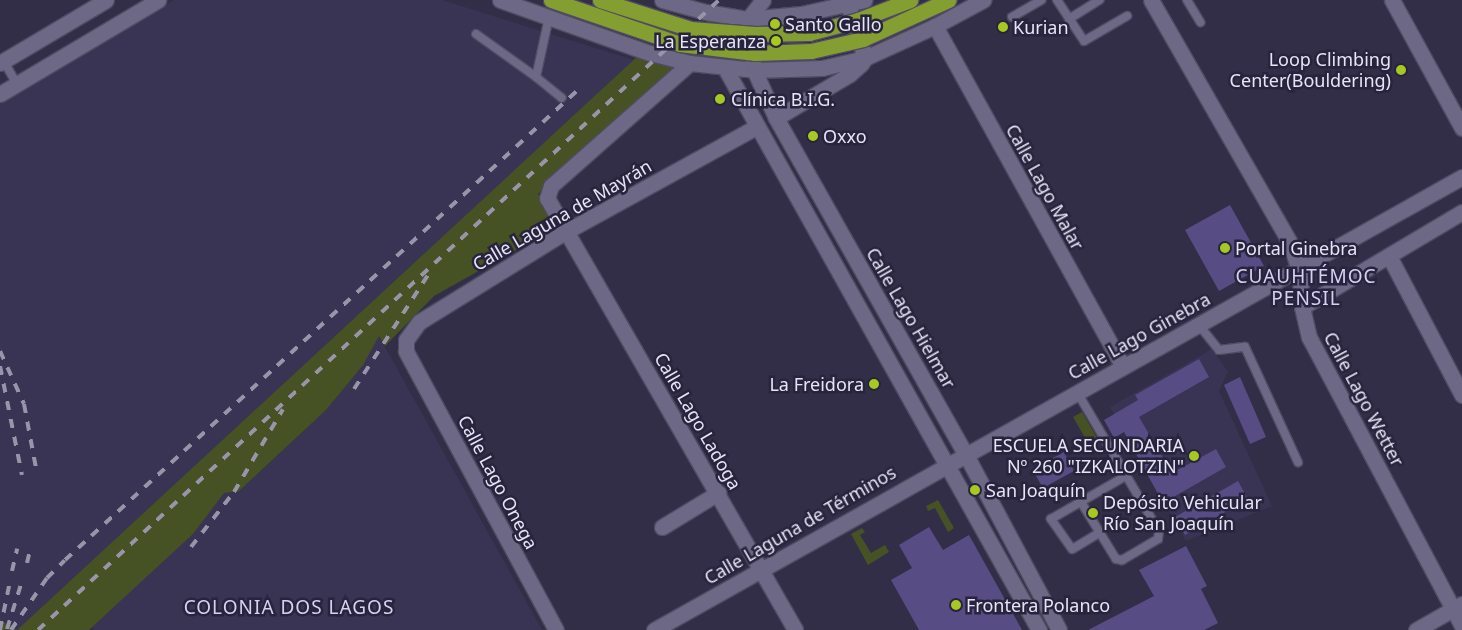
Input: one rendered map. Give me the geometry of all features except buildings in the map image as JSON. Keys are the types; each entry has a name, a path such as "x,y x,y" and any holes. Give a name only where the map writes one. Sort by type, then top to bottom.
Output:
{"highway":[{"path":"551,0 680,44 755,53 811,51 863,39 948,0"},
{"path":"600,0 691,29 755,34 809,33 858,20 910,0"}],"street":[{"path":"1,60 106,0"},
{"path":"0,94 158,0"},
{"path":"502,0 646,52 690,63 754,70 822,68 865,58 936,26 983,0"},
{"path":"546,0 549,17"},
{"path":"662,0 690,4 748,19 848,6 864,0"},
{"path":"748,19 763,0"},
{"name":"Calle Lago Wetter","path":"1151,0 1290,243 1298,269 1302,307 1309,337 1458,607 1462,626"},
{"path":"1392,0 1462,128"},
{"path":"848,6 865,58"},
{"name":"Calle Lago Hielmar","path":"748,19 754,70 776,118 965,453 1059,630"},
{"name":"Calle Lago Malar","path":"936,26 1123,366"},
{"path":"776,118 850,74 865,58"},
{"name":"Calle Lago Ladoga","path":"690,63 552,186 548,192 549,206 718,493 795,630"},
{"path":"725,68 756,127 1039,630"},
{"name":"Calle Laguna de Mayrán","path":"406,351 406,340 419,322 565,232 756,127"},
{"name":"Calle Lago Ginebra","path":"965,453 1462,177"},
{"path":"1302,307 1462,212"},
{"path":"1389,256 1462,395"},
{"name":"Calle Lago Onega","path":"406,351 556,630"},
{"name":"Calle Laguna de Términos","path":"654,630 965,453"},
{"path":"662,527 718,493"},
{"path":"1416,630 1458,607"}],"lane":[{"path":"1012,17 1041,0"},
{"path":"1057,0 1084,41 1127,16"},
{"path":"1069,19 1100,0"},
{"path":"1187,0 1200,22"},
{"path":"536,77 549,17"},
{"path":"476,34 562,98"},
{"path":"1,60 17,84"},
{"path":"1198,324 1219,350 1245,347 1298,462"},
{"path":"1077,392 1124,477 1159,531 1158,540 1119,560 1113,556 1081,502"},
{"path":"1099,533 1072,548 1051,519 1124,477"}],"shaded area":[{"path":"174,0 442,0 634,60 17,630 0,620 0,99"},
{"path":"379,336 542,630 94,630 92,627 193,534 224,492 239,491 326,410 362,365"},
{"name":"ESCUELA SECUNDARIA Nº 260 \"IZKALOTZIN\"","path":"1212,349 1228,372 1219,391 1272,506 1186,541 1110,407"}],"green space":[{"path":"639,55 674,67 538,194 555,228 434,296 385,346 379,336 363,365 326,410 239,491 224,493 193,534 89,630 17,630"},
{"path":"1082,412 1100,443 1091,448 1073,417"},
{"path":"938,500 954,528 948,532 935,508 928,511 926,506"},
{"path":"862,528 865,532 860,535 871,553 885,545 889,552 868,565 851,534"},
{"path":"0,620 17,630 0,630"}],"railway":[{"path":"38,630 719,0"},
{"path":"11,630 47,578 65,560 578,90"},
{"path":"354,389 428,275"},
{"path":"0,351 24,404 36,468"},
{"path":"0,366 22,475"},
{"path":"191,547 234,492 283,409"},
{"path":"12,571 17,549"},
{"path":"27,563 30,550"},
{"path":"7,629 23,578"},
{"path":"0,630 9,586"}],"place":[{"name":"Santo Gallo","path":"775,24"},
{"name":"Kurian","path":"1003,27"},
{"name":"La Esperanza","path":"776,41"},
{"name":"Loop Climbing Center(Bouldering)","path":"1401,70"},
{"name":"Clínica B.I.G.","path":"720,99"},
{"name":"Oxxo","path":"813,136"},
{"name":"Portal Ginebra","path":"1225,248"},
{"name":"La Freidora","path":"874,384"},
{"name":"ESCUELA SECUNDARIA Nº 260 \"IZKALOTZIN\"","path":"1194,456"},
{"name":"San Joaquín","path":"975,490"},
{"name":"Depósito Vehicular Río San Joaquín","path":"1093,513"},
{"name":"Frontera Polanco","path":"956,605"}],"district":[{"name":"CUAUHTÉMOC PENSIL","path":"1306,288"},
{"name":"COLONIA DOS LAGOS","path":"289,608"}]}
